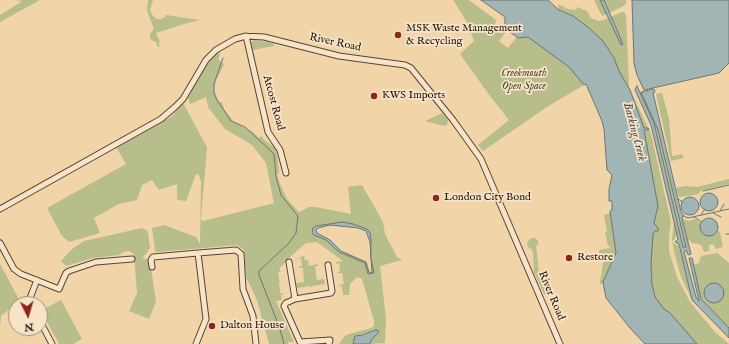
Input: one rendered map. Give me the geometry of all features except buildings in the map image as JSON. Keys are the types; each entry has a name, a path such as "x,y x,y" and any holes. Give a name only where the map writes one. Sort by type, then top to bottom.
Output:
{"street":[{"name":"Atcost Road","path":"246,36 268,132 280,150 286,173"},
{"name":"River Road","path":"0,208 161,119 175,108 183,99 206,60 225,44 246,36 264,37 357,59 405,65 411,68 451,118 481,159 560,344"},
{"path":"0,243 14,269 22,274 59,289 66,273 69,271 96,262 132,259"},
{"path":"152,267 151,260 153,257 236,250 241,254 243,289 253,316 256,344"},
{"path":"196,344 206,319 198,253"},
{"path":"289,262 288,268 296,299"},
{"path":"328,265 332,291 331,293 296,299 286,303 284,306 300,342 330,340 329,344"},
{"path":"31,296 37,280"}],"green space":[{"path":"20,0 40,0 0,22 0,15 21,2"},
{"path":"148,0 153,0 150,10 153,16 157,19 162,19 166,15 200,20 156,33 160,42 158,43 160,46 158,47 155,41 150,38 150,34 154,29 147,11"},
{"name":"Creekmouth Open Space","path":"453,0 469,0 496,20 495,23 506,32 499,41 508,48 517,37 528,37 555,44 584,85 547,107 483,151 478,145 509,120 460,54 474,41 467,22"},
{"path":"594,0 626,0 626,4 602,16"},
{"path":"558,4 568,9 576,10 577,7 587,11 591,18 598,21 624,12 626,15 629,87 648,128 643,129 573,16 559,10"},
{"path":"255,40 273,43 274,46 253,50 254,60 250,42"},
{"path":"219,51 220,55 218,60 224,65 216,80 214,90 219,102 222,102 224,109 233,121 253,132 259,138 262,136 263,139 275,148 277,154 279,173 277,174 279,182 287,199 299,212 309,207 316,207 351,214 348,187 362,185 383,222 385,234 397,257 402,260 380,266 386,318 385,343 370,344 371,340 378,333 376,330 355,336 353,344 339,344 346,335 371,328 374,326 374,321 362,279 357,277 350,284 349,295 343,295 342,286 339,286 344,284 342,273 338,273 340,271 339,263 336,264 336,262 343,261 317,242 306,243 279,269 281,272 278,272 279,280 281,281 279,282 280,293 284,294 281,295 282,300 276,301 294,342 288,342 288,344 269,344 257,300 246,277 244,250 237,245 155,251 152,228 164,225 196,237 200,244 201,182 199,175 196,174 186,201 177,200 177,184 159,190 152,180 142,185 137,200 119,204 94,218 100,233 69,242 62,236 47,208 126,164 116,147 171,117 183,103 207,147 201,220 203,221 274,203 266,163 252,145 225,129 208,107 206,97 190,104 188,97 205,66","holes":["353,224 367,229 371,240 373,273 368,274 365,263 339,252 326,240 312,233 316,226"]},
{"path":"640,92 658,130 686,247 683,247 654,123"},
{"path":"662,93 669,118 672,156 682,154 684,158 671,161 656,94"},
{"path":"442,113 448,120 447,125 444,126 425,121"},
{"path":"644,130 649,130 651,134 671,222 669,251 677,277 690,302 715,332 729,344 679,344 651,303 650,232 658,231 654,224"},
{"path":"614,158 622,318 606,298 603,284 600,284 604,257 600,257 599,250 610,248 608,246 605,232 607,232 604,215 610,213 612,210 612,201 609,201 609,189 612,175 607,170"},
{"path":"729,179 729,184 700,191 699,194 679,197 676,188 685,186 697,187"},
{"path":"683,219 689,221 695,219 702,223 702,232 706,235 716,232 717,230 720,232 723,247 716,249 713,244 709,245 709,251 704,252 702,246 691,243 690,240 688,241"},
{"path":"674,221 677,235 673,243 679,246 692,300 681,277 674,252 672,239"},
{"path":"142,228 148,232 150,248 143,256 144,259 148,259 150,261 156,302 149,319 129,311 137,293 134,254 129,251 119,255 93,258 66,266 61,261 71,250 84,241"},
{"path":"532,238 535,238 538,241 538,245 536,245 539,274 543,274 544,284 548,294 544,294 534,272 533,253 527,244"},
{"path":"717,253 729,263 729,328 701,299 693,265 699,263 701,256"},
{"path":"304,256 305,260 308,260 309,266 318,264 318,266 315,266 317,280 324,279 325,284 312,286 312,288 310,286 297,288 296,283 304,282 303,268 299,268 302,266 301,258 295,259"},
{"path":"0,264 17,296 8,296 8,310 1,316 0,327"},
{"path":"61,300 82,339 73,344 59,344 48,324 48,307"}],"water":[{"name":"Barking Creek","path":"481,0 548,0 559,10 573,16 589,28 603,41 614,58 619,71 630,90 644,128 648,128 649,130 644,130 658,206 654,223 658,228 658,231 655,231 653,234 651,264 652,284 655,297 664,309 670,313 697,344 645,344 606,298 603,282 616,253 610,211 612,210 612,201 609,201 609,189 612,175 607,170 602,121 586,84 584,85 569,67 528,37 518,38 505,28 505,17"},
{"path":"600,0 604,0 623,44 621,45"},
{"path":"632,0 729,0 729,63 719,73 644,90 637,75 634,63"},
{"path":"637,86 654,123 683,247 686,247 658,130 641,92 654,89 655,92 653,93 681,212 684,215 682,218 691,254 688,255 686,250 684,252 696,297 699,301 689,258 692,258 701,299 729,328 729,338 692,300 679,244 675,242 678,239 651,125 635,90"},
{"path":"709,193 715,196 718,202 715,208 709,211 703,208 700,202 703,196"},
{"path":"690,197 696,200 699,206 696,212 690,215 684,212 681,206 684,200"},
{"path":"709,218 715,221 718,227 715,233 709,236 703,233 700,227 703,221"},
{"path":"342,222 367,229 370,233 371,258 374,273 368,274 365,263 339,252 326,240 314,235 312,233 313,228 316,226","holes":["330,225 358,228 366,231 370,242 372,273 369,272 366,262 341,251 330,240 317,233 316,230 318,228"]},
{"path":"714,283 721,286 724,293 721,300 714,303 707,300 704,293 707,286"},
{"path":"376,330 379,331 371,340 370,344 353,344 355,336"}],"waterway":[{"path":"223,58 214,84 214,93 217,100 231,121 245,127 274,154 276,176 281,195 298,216 296,233 289,243 259,271 259,275 280,329 284,344"},
{"path":"703,191 729,185"},
{"path":"678,199 683,202"},
{"path":"720,211 724,204"},
{"path":"701,215 705,209"},
{"path":"683,216 688,218 729,209"},
{"path":"713,213 721,217"},
{"path":"694,217 702,222"}],"place":[{"name":"MSK Waste Management & Recycling","path":"398,35"},
{"name":"KWS Imports","path":"374,96"},
{"name":"London City Bond","path":"436,198"},
{"name":"Restore","path":"569,258"},
{"name":"Dalton House","path":"212,326"}]}
